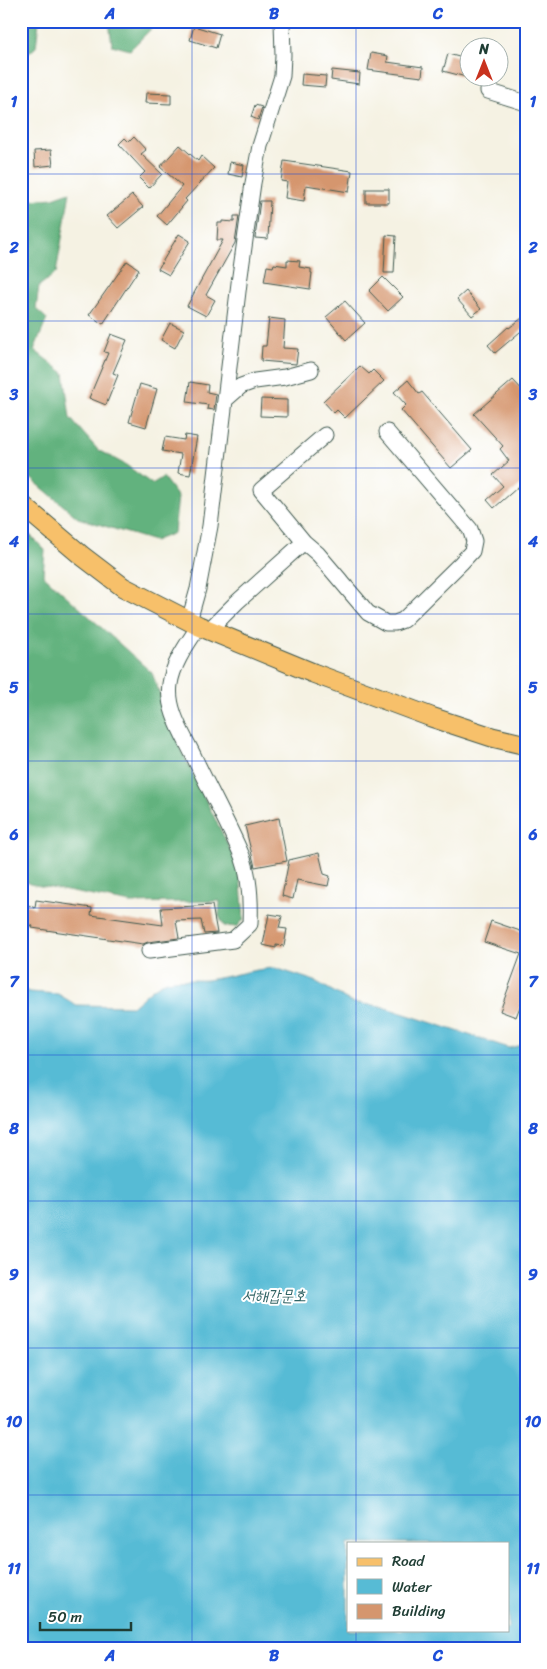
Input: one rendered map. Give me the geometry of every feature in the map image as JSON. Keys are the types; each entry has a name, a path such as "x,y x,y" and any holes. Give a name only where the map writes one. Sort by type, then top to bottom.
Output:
{"main road":[{"path":"21,504 81,555 124,587 199,626 313,673 431,717 492,737 526,745"},
{"path":"492,737 526,752"}],"street":[{"path":"199,626 198,589 210,526 239,283 255,174 260,146 282,76 284,55 282,21"},
{"path":"488,91 526,103"},
{"path":"225,400 241,386 255,381 285,377 311,370"},
{"path":"325,435 261,490 304,542 318,554 368,612 386,623 396,624 403,620 461,563 472,551 474,541 470,529 387,432"},
{"path":"149,951 233,940 250,924 249,887 242,857 174,714 170,683 174,670 199,626 237,602 304,542"}],"green space":[{"path":"21,21 39,21 36,47 21,60"},
{"path":"109,21 159,21 130,50 112,45"},
{"path":"70,192 56,273 39,286 36,309 47,319 34,350 64,373 70,418 98,450 126,465 152,484 163,477 178,497 174,533 154,541 78,518 21,470 21,193 32,200 53,198"},
{"path":"21,526 45,550 43,575 152,673 183,754 234,857 240,874 244,919 237,927 224,926 219,916 220,901 131,903 30,884 21,880"}],"water":[{"name":"서해갑문호","path":"275,968 315,981 353,1003 380,1006 509,1048 526,1044 526,1648 21,1648 21,988 29,992 58,994 76,1005 133,1006 153,989 167,981 206,980"}],"building":[{"path":"194,26 220,34 216,48 190,40"},
{"path":"371,53 388,56 387,62 423,67 422,77 368,70"},
{"path":"448,54 460,57 460,75 443,71"},
{"path":"332,70 360,73 359,84 331,80"},
{"path":"302,74 326,76 325,87 301,85"},
{"path":"146,93 171,94 171,104 145,103"},
{"path":"255,105 262,107 258,120 251,117"},
{"path":"134,137 146,150 141,154 162,174 149,188 139,178 145,172 119,144 125,138 129,142"},
{"path":"180,145 198,161 201,156 214,168 185,199 187,201 167,225 157,216 182,186 160,167"},
{"path":"51,150 53,165 35,167 34,151"},
{"path":"284,161 352,171 349,192 306,185 304,201 285,198 287,182 281,181"},
{"path":"230,162 244,165 242,177 228,174"},
{"path":"366,189 389,189 389,203 366,203"},
{"path":"132,195 143,207 118,228 107,216"},
{"path":"260,201 270,201 268,239 255,238"},
{"path":"234,216 239,216 235,243 206,295 215,300 206,316 187,306 223,240 217,240 218,223 222,223 222,221 234,222"},
{"path":"179,234 190,241 169,275 158,269"},
{"path":"386,235 396,236 394,273 384,273"},
{"path":"287,260 300,261 299,267 311,269 310,289 264,282 267,266 273,267 274,264 287,266"},
{"path":"127,261 139,269 103,324 89,315"},
{"path":"383,277 403,297 388,311 369,291"},
{"path":"466,291 481,309 472,316 457,299"},
{"path":"345,301 365,323 346,340 326,317"},
{"path":"526,315 526,327 495,353 488,345 508,327"},
{"path":"269,318 285,320 283,348 298,349 296,364 261,361 262,346 266,346"},
{"path":"170,323 184,330 175,348 161,340"},
{"path":"111,334 127,340 113,373 118,375 106,405 89,398 108,353 104,352"},
{"path":"360,366 369,374 373,370 384,381 345,418 337,410 334,413 323,401"},
{"path":"408,380 419,394 422,392 472,450 451,468 401,410 406,405 394,392"},
{"path":"513,380 526,394 526,480 494,508 487,500 503,486 493,475 509,461 500,449 503,446 474,414"},
{"path":"190,382 208,385 207,392 216,394 214,410 207,409 208,405 187,402"},
{"path":"140,384 157,389 146,427 129,422"},
{"path":"261,399 287,400 287,417 260,416"},
{"path":"185,435 197,437 190,475 178,473 181,454 162,451 165,437 184,440"},
{"path":"279,818 287,861 255,867 245,826"},
{"path":"319,853 324,874 330,876 328,886 297,880 293,899 282,896 289,860"},
{"path":"36,900 92,908 91,915 163,925 161,908 212,905 217,933 204,934 201,920 176,921 179,938 143,944 32,928 33,926 21,921 21,902 35,908"},
{"path":"269,914 282,916 279,928 287,929 284,946 276,945 276,948 263,945"},
{"path":"491,921 526,933 526,991 516,1017 500,1011 521,954 484,942"}]}
